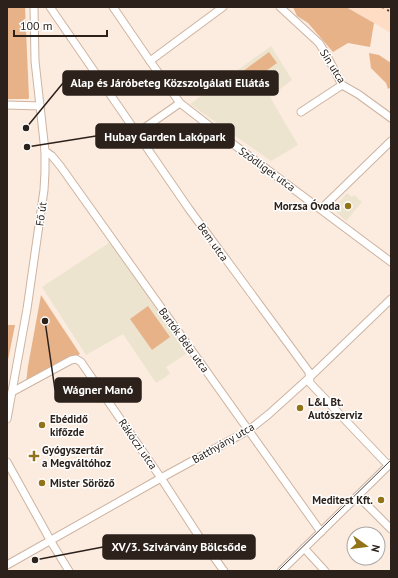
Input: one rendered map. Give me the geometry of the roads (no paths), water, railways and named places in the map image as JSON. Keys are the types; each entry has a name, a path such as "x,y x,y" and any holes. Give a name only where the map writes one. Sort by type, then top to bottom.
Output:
{"street":[{"name":"Fő út","path":"7,419 27,309 44,190 44,151 35,61 34,7"},
{"name":"Bem utca","path":"50,7 188,209 309,372 310,383 390,464"},
{"name":"Sződliget utca","path":"113,7 180,103 391,262"},
{"path":"150,61 223,7"},
{"name":"Sín utca","path":"280,7 319,43 342,85 358,94 391,118"},
{"path":"301,112 342,85"},
{"path":"137,133 180,103"},
{"path":"7,105 40,106"},
{"path":"321,210 391,141"},
{"name":"Bartók Béla utca","path":"44,151 52,156 61,167 322,532"},
{"name":"Batthyány utca","path":"7,565 249,430 310,377 391,299"},
{"name":"Rákóczi utca","path":"12,392 71,360 76,359 81,362 224,571"},
{"path":"7,463 70,571"},
{"path":"280,571 322,532 390,464"},
{"path":"358,496 391,529"},
{"path":"304,548 325,571"}],"tram line":[{"path":"278,571 391,460"}],"railway":[{"path":"382,7 391,12"}],"place":[{"name":"Alap és Járóbeteg Közszolgálati Ellátás","path":"26,128"},
{"name":"Hubay Garden Lakópark","path":"27,147"},
{"name":"Morzsa Óvoda","path":"348,206"},
{"name":"Wágner Manó","path":"45,321"},
{"name":"L&L Bt. Autószerviz","path":"300,408"},
{"name":"Ebédidő kifőzde","path":"42,425"},
{"name":"Gyógyszertár a Megváltóhoz","path":"34,456"},
{"name":"Mister Söröző","path":"42,483"},
{"name":"Meditest Kft.","path":"381,500"},
{"name":"XV/3. Szivárvány Bölcsőde","path":"35,560"}]}
